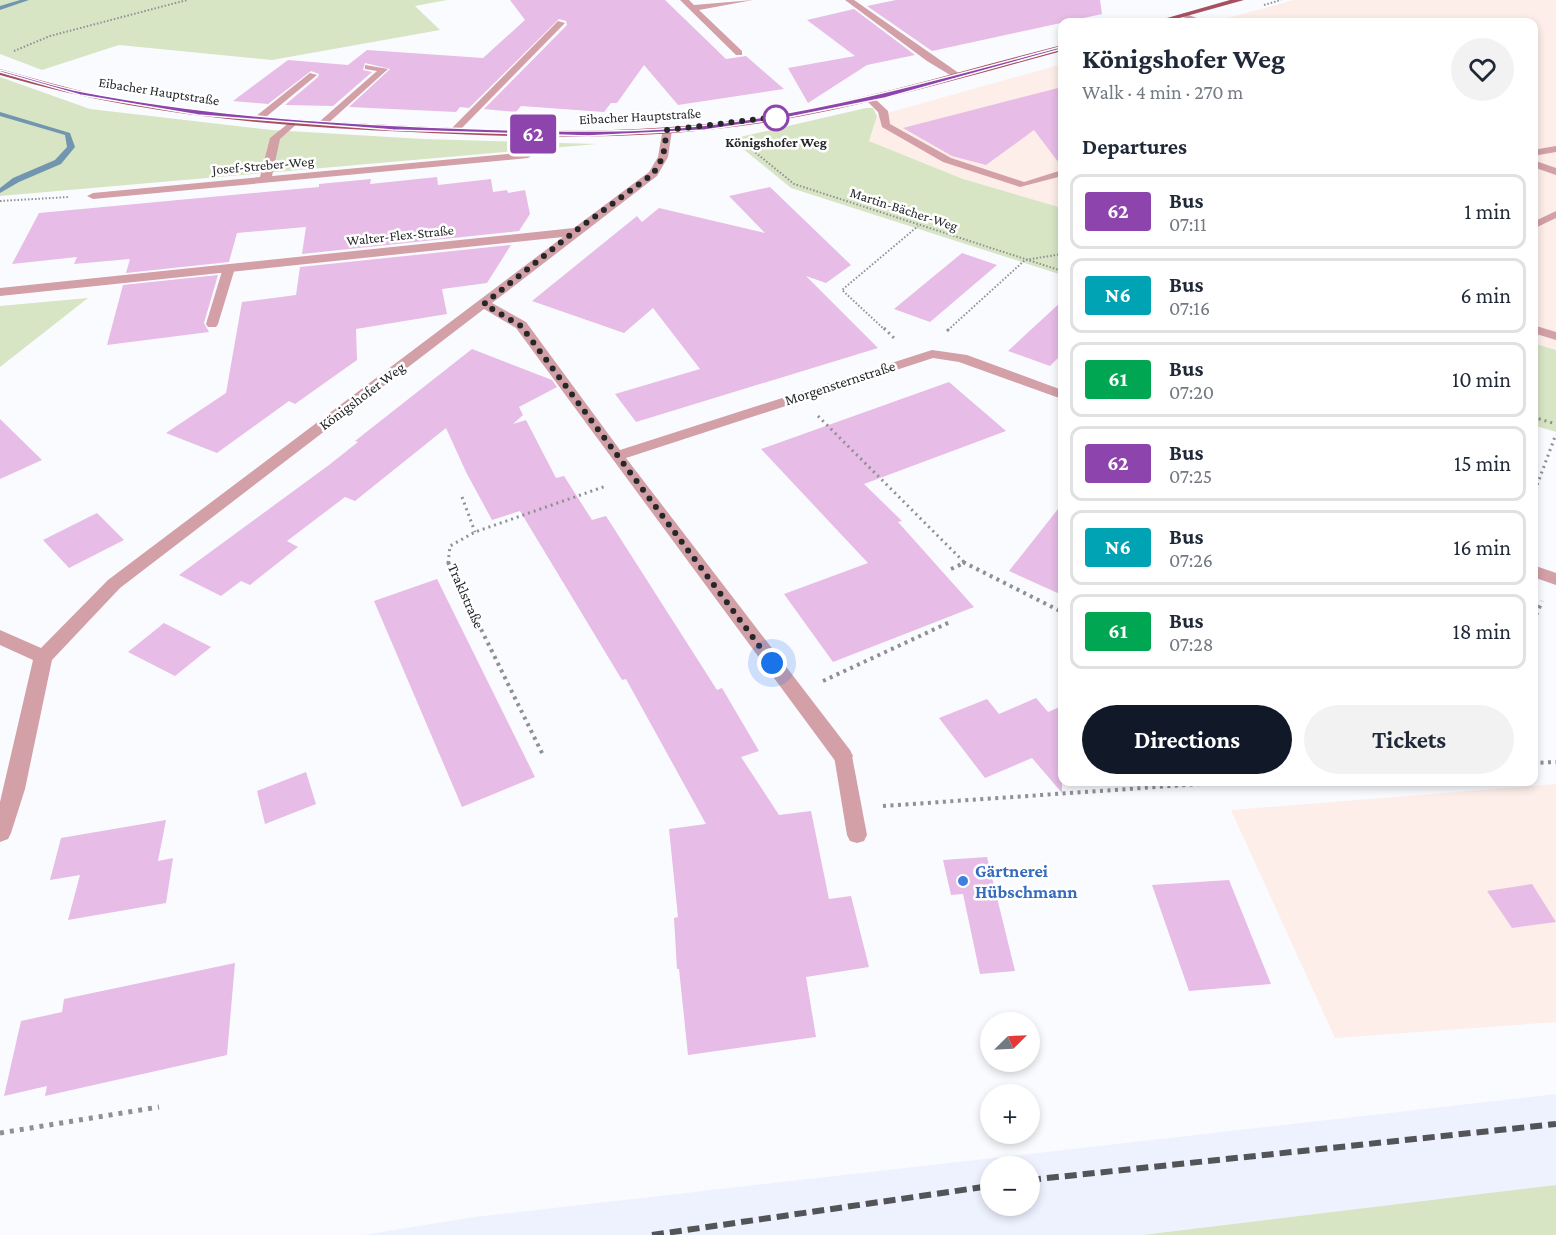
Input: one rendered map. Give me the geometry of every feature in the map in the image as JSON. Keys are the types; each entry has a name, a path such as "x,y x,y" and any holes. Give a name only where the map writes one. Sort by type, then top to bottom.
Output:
{"main road":[{"path":"1174,18 1240,0"},
{"name":"Eibacher Hauptstraße","path":"0,72 67,91 127,102 258,119 454,131 563,134 667,130 761,120 870,99 1058,49"}],"street":[{"path":"684,0 740,53"},
{"path":"692,8 749,0"},
{"path":"850,1 862,0"},
{"path":"850,1 930,59 958,76"},
{"path":"1186,15 1194,18"},
{"path":"265,180 275,138 294,122"},
{"name":"Königshofer Weg","path":"43,657 114,584 653,174 663,157 667,130"},
{"name":"Josef-Streber-Weg","path":"93,196 528,155"},
{"path":"1538,165 1556,172"},
{"name":"Walter-Flex-Straße","path":"0,292 574,232"},
{"path":"484,304 521,326 843,756"},
{"name":"Morgensternstraße","path":"617,456 916,357 932,354 962,358 1058,394"},
{"path":"1538,573 1556,579"},
{"path":"0,637 43,657 15,789 0,833"}],"lane":[{"path":"454,131 561,23"},
{"path":"322,124 384,69 368,67"},
{"path":"258,119 313,75"},
{"path":"870,99 884,111 885,125 946,160 1024,185 1058,174"},
{"path":"1538,152 1556,149"},
{"path":"1538,223 1556,214"},
{"path":"212,324 230,267"},
{"path":"1538,331 1556,336"},
{"path":"843,756 857,835"}],"path":[{"path":"10,53 22,45 41,39 187,0"},
{"name":"Martin-Bächer-Weg","path":"750,148 794,184 1058,270"},
{"path":"1,201 93,196"},
{"path":"916,357 842,290 919,225"},
{"path":"932,354 939,337 1025,260 1058,255"},
{"path":"799,397 964,563 1058,610"},
{"path":"1538,419 1556,424"},
{"path":"1538,483 1556,434"},
{"name":"Traklstraße","path":"543,755 448,564 450,546 475,532 632,477"},
{"path":"462,497 475,532"},
{"path":"951,568 964,563"},
{"path":"796,694 950,622"},
{"path":"1538,763 1556,762"},
{"path":"853,808 1171,786"},
{"path":"0,1133 159,1107"}],"shaded area":[{"path":"1294,0 1556,0 1556,350 1538,345 1538,18 1228,18"},
{"path":"1058,65 1058,207 963,179 869,141 877,116"},
{"path":"1556,784 1556,1022 1335,1038 1231,810"},
{"path":"1556,1094 1556,1185 1142,1235 363,1235 474,1217 980,1159 980,1216 1040,1216 1040,1156 1011,1156"}],"green space":[{"path":"0,0 447,0 415,6 440,30 272,60 119,45 42,70 0,54"},
{"path":"0,77 90,109 272,130 423,139 597,144 0,196"},
{"path":"873,108 877,116 869,141 963,179 1058,207 1058,274 791,188 731,139"},
{"path":"88,298 0,367 0,306"},
{"path":"1538,345 1556,350 1556,432 1538,427"},
{"path":"1556,1185 1556,1235 1142,1235"}],"building":[{"path":"510,0 665,0 726,59 746,56 784,89 678,105 644,65 617,103 611,103 604,112 521,106 516,112 484,109 567,25 566,21 559,19 469,108 460,107 456,112 349,107 390,69 365,63 363,70 372,72 333,106 285,105 318,77 319,74 311,71 268,104 233,101 288,60 348,65 367,50 483,58 525,20"},
{"path":"896,0 1100,0 1102,14 1084,18 1058,18 1058,24 932,51 867,6"},
{"path":"854,9 915,55 867,65 808,103 788,68 855,56 807,20"},
{"path":"1058,88 1058,162 1034,130 986,165 952,156 903,128"},
{"path":"437,177 438,185 491,179 493,192 507,190 508,193 525,190 530,214 519,231 302,254 306,227 237,233 229,262 126,273 130,259 74,264 77,257 12,264 39,213 319,187 319,184 371,179 370,184"},
{"path":"770,187 851,265 826,283 806,276 878,348 636,422 615,394 700,369 653,308 624,333 532,301 637,216 642,222 659,208 765,233 729,196"},
{"path":"511,245 487,283 442,289 447,314 356,329 357,360 295,404 289,401 217,453 166,433 226,393 242,302 296,295 300,267"},
{"path":"962,253 997,265 930,322 894,309"},
{"path":"218,275 204,323 209,332 107,345 123,285"},
{"path":"1058,305 1058,358 1050,366 1008,351"},
{"path":"472,349 552,380 557,387 519,407 523,415 513,424 526,420 556,478 564,476 592,520 606,516 717,690 722,688 759,751 741,757 779,815 811,811 829,899 851,896 869,967 806,977 816,1037 688,1055 679,969 677,969 674,918 678,917 669,829 706,824 626,679 622,680 520,511 492,520 446,428 355,501 345,497 287,541 298,547 250,585 241,581 221,596 179,575 329,465 358,442 355,441"},
{"path":"949,382 1006,431 864,484 902,521 898,522 974,607 833,662 784,594 868,563 761,449"},
{"path":"0,419 42,460 0,479"},
{"path":"1058,509 1058,593 1009,571"},
{"path":"97,513 124,540 69,568 43,540"},
{"path":"437,579 535,777 462,807 374,601"},
{"path":"164,623 211,647 175,676 128,652"},
{"path":"1036,698 1048,712 1058,708 1058,786 1062,786 1062,793 1032,758 985,778 939,718 987,699 999,714"},
{"path":"306,772 316,804 265,824 257,791"},
{"path":"166,820 158,861 173,858 166,903 68,920 80,875 50,880 61,838"},
{"path":"987,857 1015,971 980,974 963,894 951,895 943,860"},
{"path":"1229,880 1271,984 1189,991 1152,885"},
{"path":"1532,884 1556,922 1512,928 1487,891"},
{"path":"235,963 227,1055 45,1096 47,1086 4,1096 21,1021 62,1012 64,999"}],"waterway":[{"path":"0,8 26,0"},
{"path":"0,114 68,134 71,147 58,162 16,180 0,191"}],"railway":[{"path":"1040,1179 1556,1124"},
{"path":"652,1235 980,1187"}],"bus line":[{"name":"62","path":"0,72 67,91 198,113 393,128 588,134 705,128 830,108 1058,49"}],"place":[{"name":"Königshofer Weg","path":"776,118"},
{"name":"Gärtnerei Hübschmann","path":"963,881"}],"route":[{"path":"772,663 521,326 484,304 574,232 653,174 663,157 667,130 705,128 785,116 776,118"}]}
